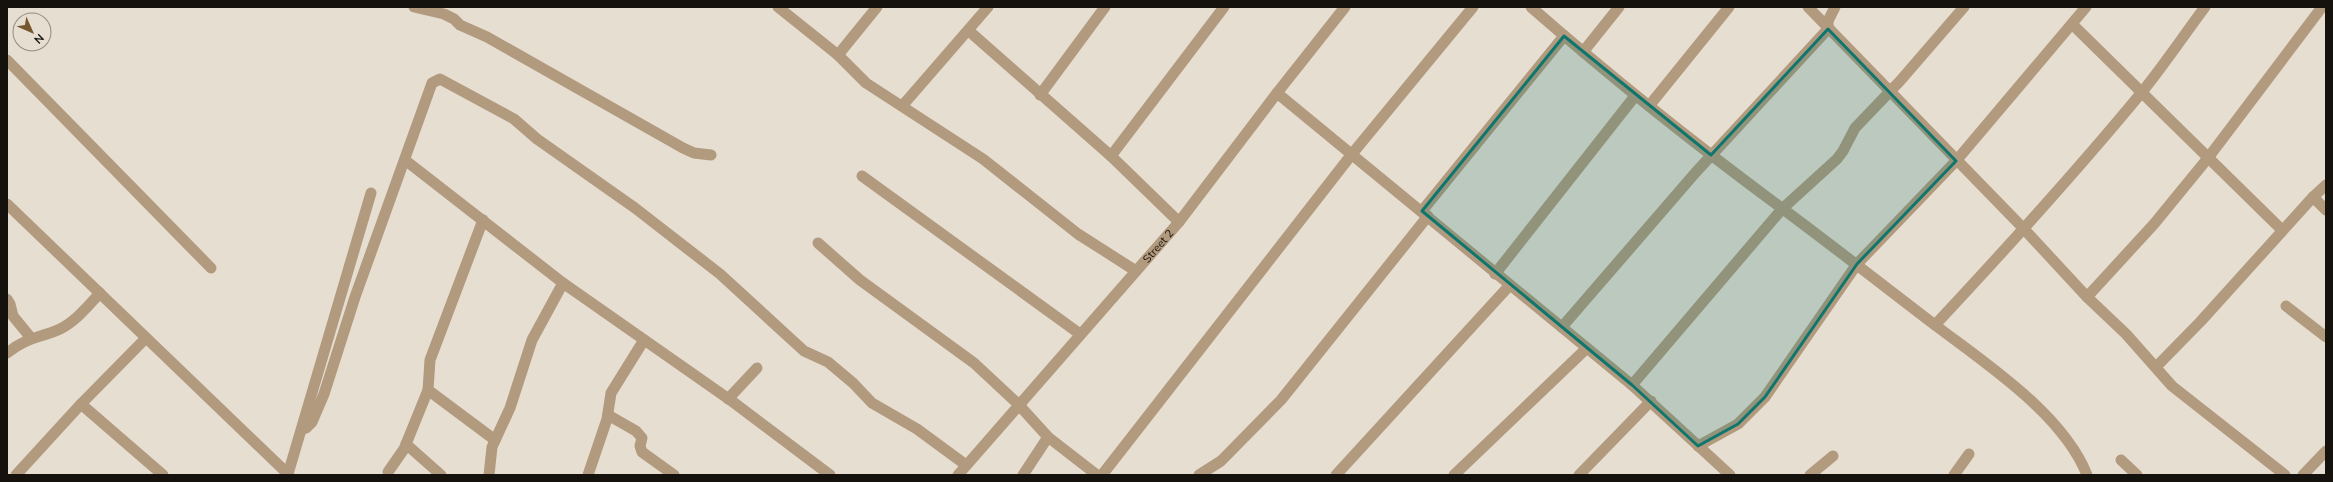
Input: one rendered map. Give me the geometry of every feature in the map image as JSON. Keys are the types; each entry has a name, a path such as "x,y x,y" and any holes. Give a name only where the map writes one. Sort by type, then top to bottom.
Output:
{"street":[{"path":"414,7 454,19 460,25 487,37 682,148 694,153 710,155"},
{"path":"778,7 838,55 866,83 881,94 903,105 983,158 1078,234 1136,271"},
{"path":"838,55 877,7"},
{"path":"903,105 969,31 988,7"},
{"path":"1040,95 1105,7"},
{"path":"1111,156 1224,7"},
{"name":"Street 2","path":"958,475 1018,404 1179,222 1277,93 1345,7"},
{"path":"1102,475 1352,154 1473,7"},
{"path":"1530,7 1636,96 1711,156 1857,264 1978,356 2020,390 2064,434 2088,475"},
{"path":"1583,52 1619,7"},
{"path":"1649,106 1729,7"},
{"path":"1808,7 1956,161 2024,229 2087,297 2126,334 2172,386 2285,475"},
{"path":"1562,327 1711,156 1828,29 1828,22 1835,7"},
{"path":"1632,385 1782,209 1837,159 1855,128 1890,92 1964,7"},
{"path":"1698,446 1738,424 1765,397 1857,264 1956,161 2086,7"},
{"path":"1936,325 2024,229 2142,91 2205,7"},
{"path":"2087,297 2154,224 2208,158 2322,7"},
{"path":"2072,24 2282,230"},
{"path":"969,31 1111,156 1179,222"},
{"path":"1199,475 1221,461 1281,400 1564,36"},
{"path":"7,60 211,268"},
{"path":"303,429 312,422 324,394 355,297 432,83 436,80 443,80 514,119 537,139 635,208 720,274 804,351 828,362 853,383 872,403 907,423 966,465"},
{"path":"1277,93 1425,214 1509,286 1562,327 1651,401 1698,446 1722,473"},
{"path":"1495,274 1636,96"},
{"path":"405,160 483,220 540,267 728,399 830,475"},
{"path":"862,176 1080,334"},
{"path":"2156,367 2201,321 2312,197 2326,185"},
{"path":"7,204 289,475 370,194"},
{"path":"2312,197 2326,210"},
{"path":"388,472 406,444 428,390 430,360 483,220"},
{"path":"818,243 860,280 974,363 1018,404 1048,437 1097,475"},
{"path":"489,475 489,459 495,440 510,408 532,340 563,283"},
{"path":"1336,475 1509,286"},
{"path":"7,353 31,338 60,329 84,311 100,293"},
{"path":"7,299 10,304 12,316 31,338"},
{"path":"2286,306 2326,337"},
{"path":"22,473 81,404 146,338"},
{"path":"588,475 608,415 611,393 644,340"},
{"path":"1454,475 1586,348"},
{"path":"728,399 757,368"},
{"path":"428,390 495,440"},
{"path":"1579,475 1651,401"},
{"path":"81,404 164,475"},
{"path":"608,415 636,431 642,438 640,446 642,452 674,475"},
{"path":"1023,475 1048,437"},
{"path":"406,444 441,475"},
{"path":"2302,475 2326,451"},
{"path":"1954,475 1969,454"},
{"path":"1810,475 1833,456"},
{"path":"2121,460 2137,475"}],"highlighted area":[{"path":"1828,29 1956,161 1857,264 1765,397 1738,424 1698,446 1632,385 1422,211 1564,36 1711,155"}]}
